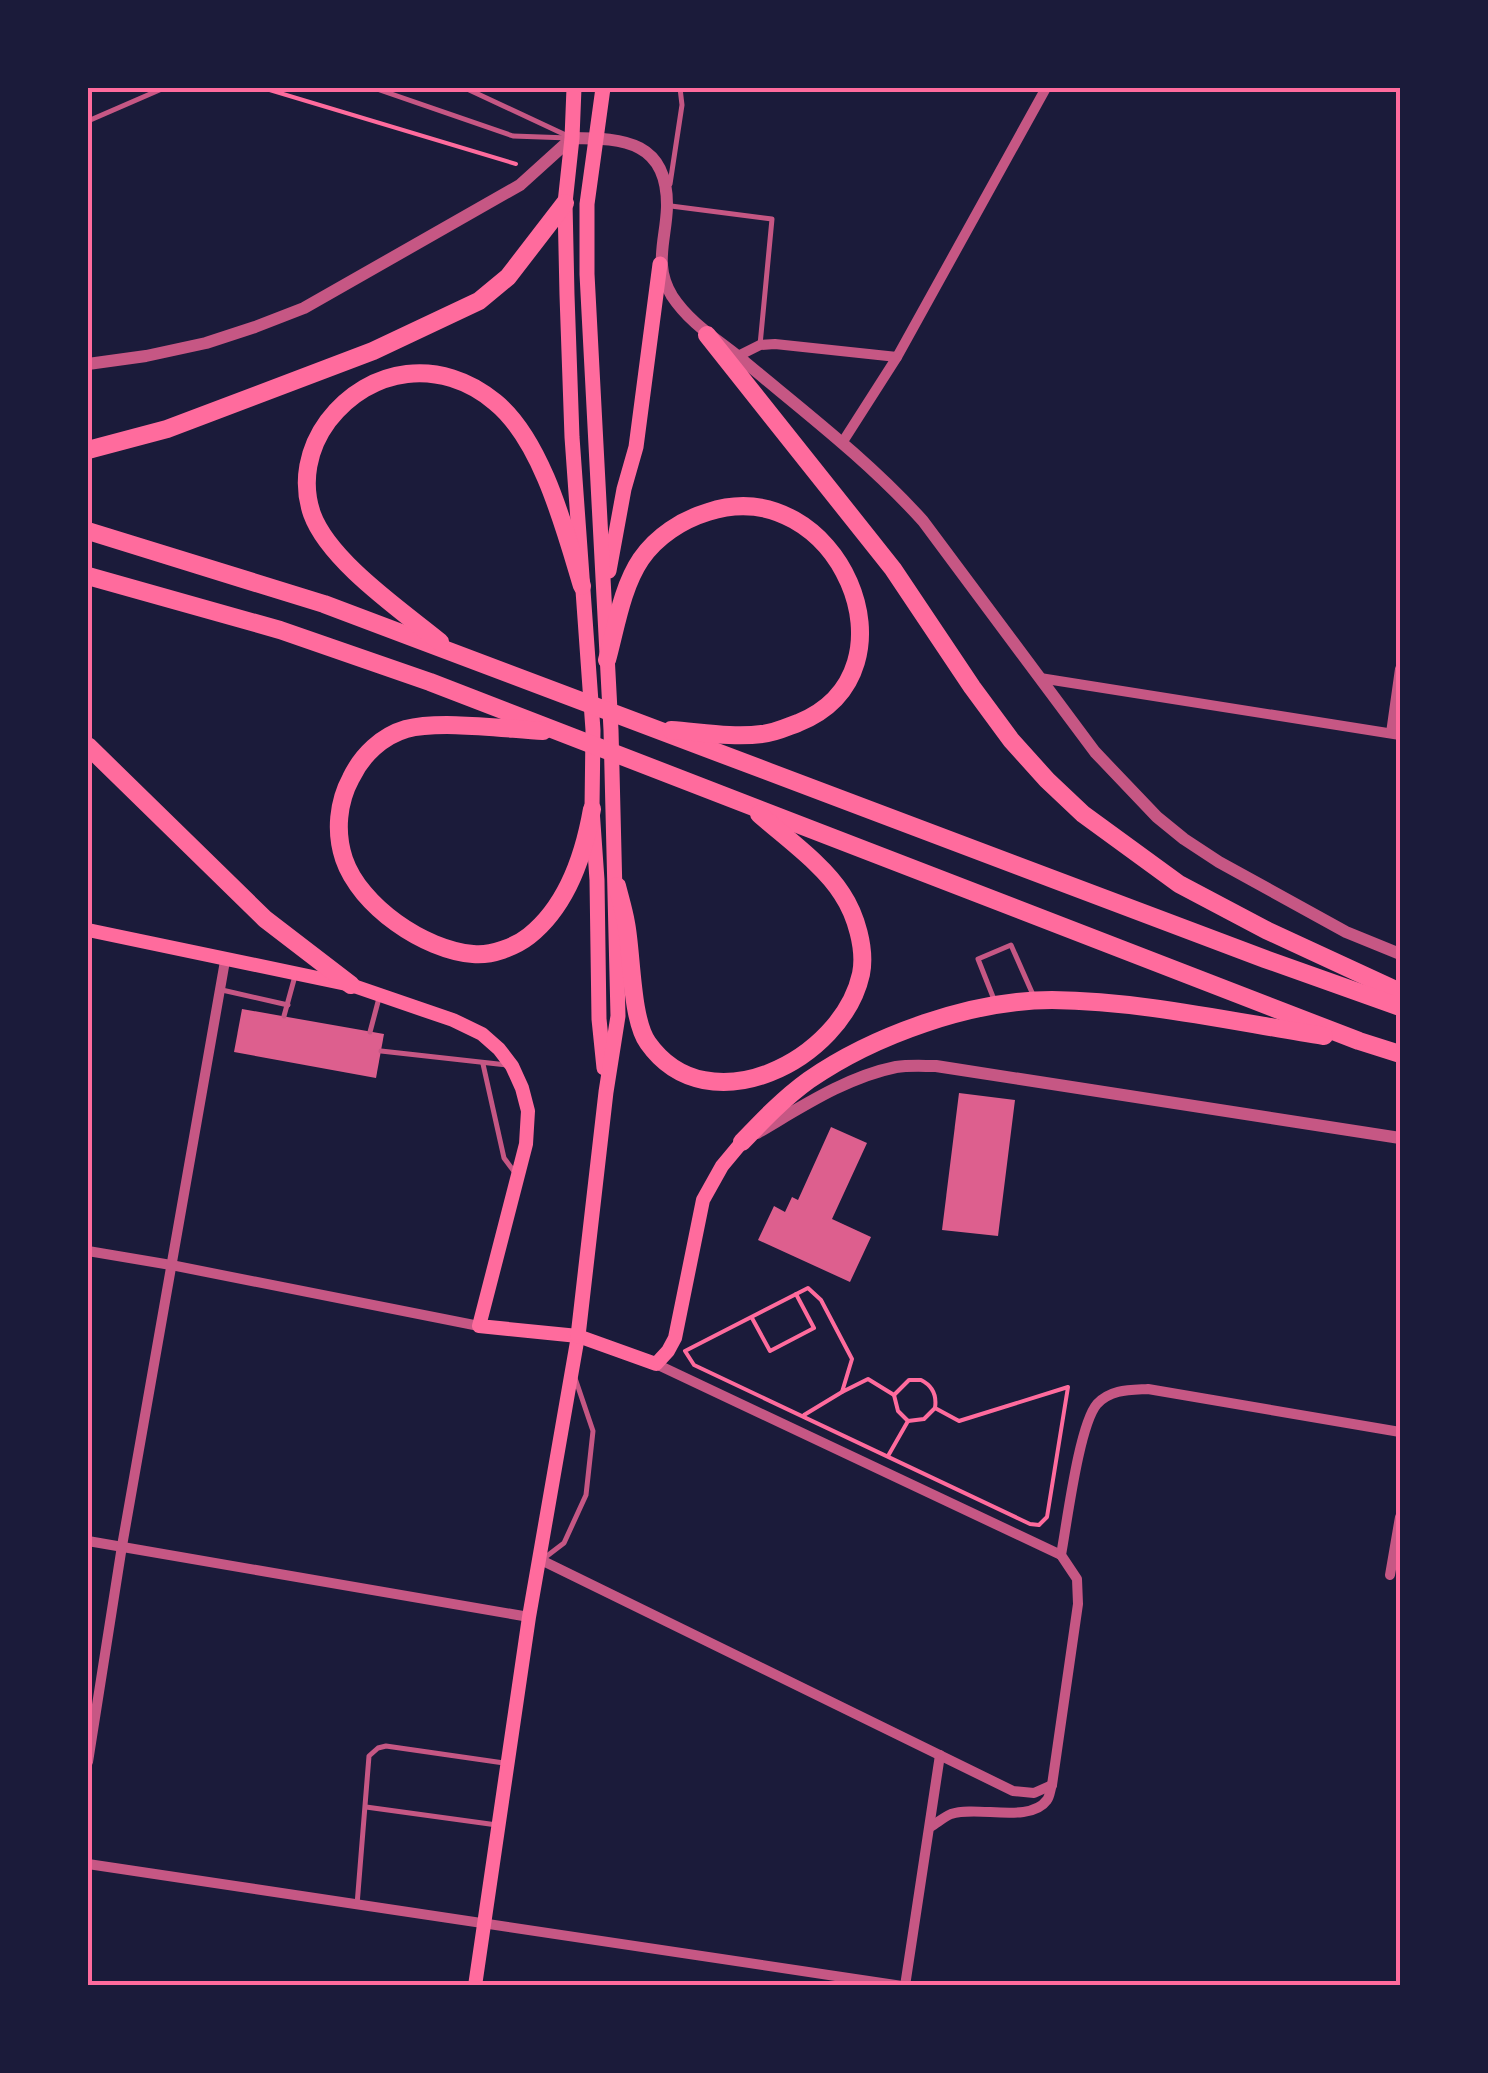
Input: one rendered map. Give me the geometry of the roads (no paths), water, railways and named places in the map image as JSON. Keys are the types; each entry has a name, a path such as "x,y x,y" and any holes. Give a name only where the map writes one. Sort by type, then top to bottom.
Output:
{"highway":[{"path":"88,450 167,428 434,324 479,300 508,277 565,202"},
{"path":"708,335 894,569 1010,740 1047,780 1083,814 1180,884 1266,930 1400,992"},
{"path":"452,652 355,572 333,549 312,513 307,470 314,444 343,402 370,384 422,372 448,376 494,401 520,431 540,466 582,586"},
{"path":"607,660 638,564 668,531 693,516 720,508 768,508 808,528 846,574 861,629 858,656 850,678 833,702 814,717 762,734 650,728"},
{"path":"88,531 324,604 1264,959 1400,1006"},
{"path":"88,576 280,630 430,682 1041,920 1400,1054"},
{"path":"564,732 438,726 407,729 384,739 361,760 340,807 338,835 344,860 358,886 381,911 406,929 455,951 477,955 503,950 528,937 569,886 586,845 592,809"},
{"path":"88,746 265,919 351,985"},
{"path":"616,886 626,922 640,1023 649,1044 673,1068 706,1082 729,1084 775,1070 799,1057 821,1040 852,1000 862,972 856,921 842,892 748,804"},
{"path":"742,1142 794,1092 852,1054 929,1022 996,1005 1036,1001 1122,1005 1359,1041"}],"main road":[{"path":"574,88 565,202 572,436 593,730 592,809 606,1092"},
{"path":"475,1986 529,1618 578,1336 618,1016 607,660 587,274 587,204 603,88"},
{"path":"604,600 624,488 636,447 660,264"},
{"path":"88,930 351,985 482,1034 512,1066 528,1111 526,1144 480,1326 578,1336 656,1364 675,1338 703,1200 722,1166 742,1142"}],"street":[{"path":"842,443 897,358 1046,88"},
{"path":"88,364 206,343 304,308 520,185 572,138 604,138 639,146 658,163 664,178 667,206 660,264 670,292 682,309 708,335 892,486 923,521 1106,763 1157,818 1219,862 1346,932 1400,954"},
{"path":"738,356 760,345 775,344 897,358"},
{"path":"1040,678 1396,734 1400,669"},
{"path":"88,1762 225,960"},
{"path":"742,1142 868,1075 898,1067 936,1066 1400,1138"},
{"path":"88,1251 480,1326"},
{"path":"656,1364 1061,1555 1078,1579 1078,1604 1052,1784 1046,1800 1038,1808 1024,1812 950,1814 930,1827"},
{"path":"1061,1555 1086,1422 1098,1403 1122,1390 1148,1389 1400,1432"},
{"path":"1390,1575 1400,1517"},
{"path":"88,1541 529,1618"},
{"path":"541,1560 1013,1791 1034,1792 1052,1784"},
{"path":"88,1864 903,1986 940,1756"}],"lane":[{"path":"88,120 164,88"},
{"path":"374,88 512,136 572,138"},
{"path":"466,88 572,138"},
{"path":"680,88 682,105 667,206 772,219 760,345"},
{"path":"996,1005 978,958 1011,945 1036,1001"},
{"path":"284,1016 296,973"},
{"path":"220,989 288,1005"},
{"path":"370,1032 380,995"},
{"path":"381,1051 512,1066"},
{"path":"484,1064 504,1158 517,1176"},
{"path":"541,1560 564,1543 586,1495 594,1431 572,1372"},
{"path":"357,1905 369,1756 386,1746 508,1764"},
{"path":"366,1807 498,1826"}]}
